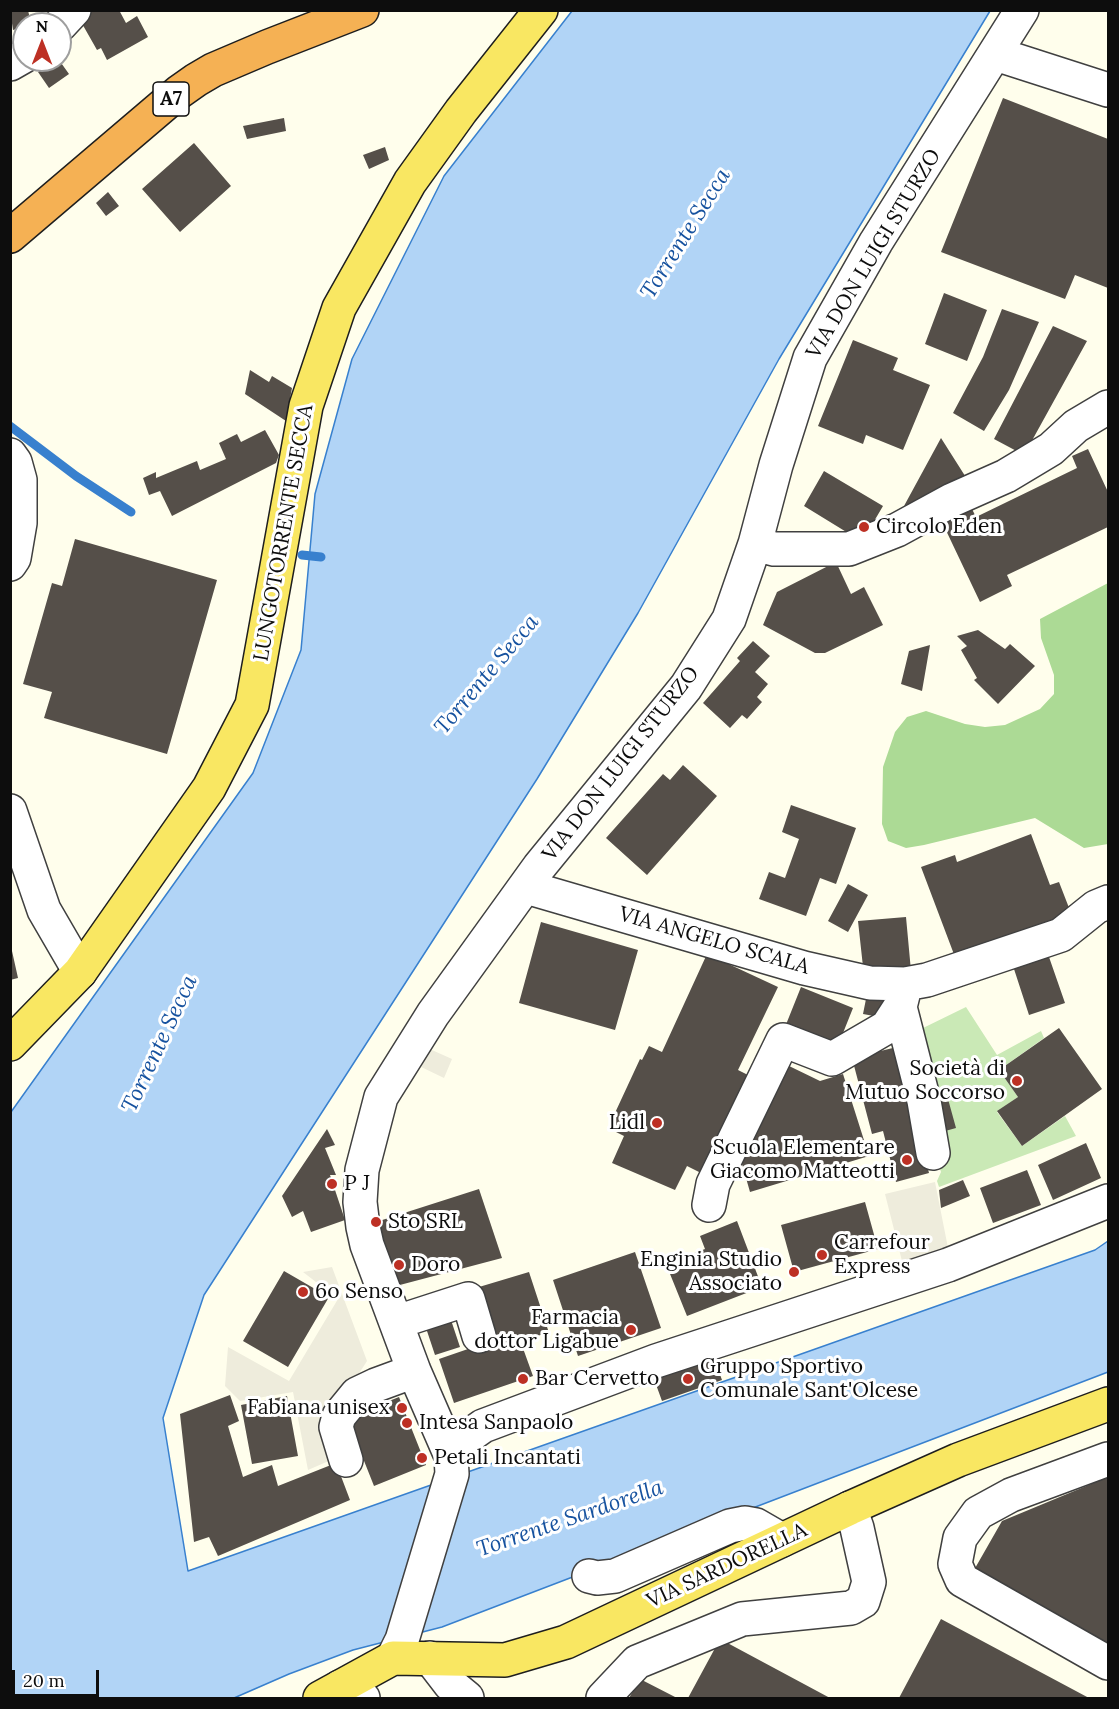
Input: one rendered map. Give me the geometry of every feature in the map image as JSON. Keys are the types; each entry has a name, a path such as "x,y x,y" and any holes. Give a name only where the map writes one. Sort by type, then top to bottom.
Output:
{"highway":[{"name":"A7","path":"10,236 196,80 267,46 362,10"}],"main road":[{"name":"LUNGOTORRENTE SECCA","path":"10,1044 80,972 209,788 252,705 306,406 339,308 410,182 461,111 541,10"},
{"name":"VIA SARDORELLA","path":"341,1695 397,1649 430,1658 506,1660 566,1642 850,1508 958,1460 1108,1404"}],"street":[{"name":"VIA DON LUIGI STURZO","path":"452,1465 367,1245 360,1202 362,1170 381,1097 433,1014 526,886 686,687 729,620 755,544 810,358 876,242 1022,10"},
{"path":"996,54 1108,90"},
{"path":"755,544 774,549 849,549 897,530 952,500 1006,476 1051,449 1076,426 1108,407"},
{"path":"10,455 15,462 20,480 20,524 14,558 10,564"},
{"path":"10,810 44,910 80,972"},
{"name":"VIA ANGELO SCALA","path":"526,886 804,968 870,982 902,995 927,980 1061,936 1096,907 1108,902"},
{"path":"902,995 933,1153"},
{"path":"709,1205 713,1184 783,1040 832,1059 887,1027 902,995"},
{"path":"397,1649 452,1465 466,1438 483,1426 664,1358 948,1265 1108,1201"},
{"path":"397,1322 468,1299 479,1336"},
{"path":"346,1460 336,1427 339,1416 357,1394 414,1371"},
{"path":"1108,1459 1011,1495 978,1513 960,1538 954,1564 962,1580 1108,1663"},
{"path":"603,1698 637,1662 742,1619 851,1608 863,1601 869,1582 857,1528 850,1508"},
{"path":"589,1576 597,1578 615,1576 730,1526 745,1523 756,1525 782,1540"},
{"path":"430,1658 450,1684 467,1698"}],"green space":[{"path":"1108,583 1108,844 1084,848 1035,818 906,848 888,841 882,824 883,767 895,732 907,717 926,711 965,724 985,727 1005,725 1040,709 1054,694 1054,675 1041,638 1040,619"},
{"path":"966,1007 997,1055 1041,1031 1044,1038 999,1070 1018,1097 997,1112 1022,1146 1065,1116 1076,1136 939,1187 937,1181 941,1172 935,1153 921,1029"}],"shaded area":[{"path":"423,1046 452,1059 444,1078 415,1064"},
{"path":"935,1182 949,1253 903,1265 885,1194"},
{"path":"332,1267 367,1361 349,1389 331,1460 308,1470 293,1392 240,1401 225,1386 228,1347 289,1381 338,1299 303,1272"}],"water":[{"path":"572,11 990,11 779,359 638,613 537,779 204,1295 163,1418 188,1571 1095,1250 1108,1241 1108,1372 442,1627 353,1650 234,1698 11,1698 11,1112 253,773 301,650 315,494 352,359 444,176"}],"building":[{"path":"10,10 28,10 28,12 12,12 12,23"},
{"path":"81,10 119,10 126,23 137,16 148,37 107,60 101,48 97,50 76,13"},
{"path":"38,72 68,72 69,74 49,88"},
{"path":"1003,98 1108,139 1108,288 1075,275 1065,299 941,252"},
{"path":"284,118 286,131 247,139 243,126"},
{"path":"194,143 231,186 180,232 142,189"},
{"path":"385,147 389,160 369,169 363,155"},
{"path":"108,192 119,206 106,216 96,203"},
{"path":"944,293 987,310 967,361 925,344"},
{"path":"1002,309 1039,322 1009,390 984,431 953,413 983,357"},
{"path":"1053,326 1087,341 1024,455 994,439"},
{"path":"853,340 898,358 893,370 930,385 903,450 866,435 863,444 818,426"},
{"path":"250,370 269,382 272,376 292,388 286,421 245,394"},
{"path":"265,430 279,455 276,463 172,516 160,491 149,495 143,478 156,472 156,478 197,461 200,470 226,459 219,443 237,434 241,442"},
{"path":"941,438 967,479 904,506"},
{"path":"1088,449 1108,492 1108,527 1007,575 1012,586 980,602 942,522 971,507 976,517 1077,468 1072,456"},
{"path":"824,471 883,506 873,523 848,533 804,506"},
{"path":"75,539 217,580 167,754 44,718 52,692 23,684 52,583 62,586"},
{"path":"836,562 851,594 864,587 883,625 825,653 815,653 763,625 777,592"},
{"path":"978,630 1005,649 1010,644 1035,666 998,704 974,680 977,678 961,650 967,646 957,636"},
{"path":"753,641 770,656 755,672 768,684 757,697 762,702 747,719 742,715 730,728 703,703 740,661 737,658"},
{"path":"930,645 922,691 901,684 909,651"},
{"path":"683,765 717,796 647,875 606,838 663,774 670,780"},
{"path":"791,805 856,828 836,884 820,878 806,916 759,899 769,872 785,878 799,839 782,832"},
{"path":"1031,834 1050,885 1059,882 1071,913 955,957 921,867 955,855 957,862"},
{"path":"848,884 868,895 848,932 828,921"},
{"path":"906,917 911,971 864,976 858,921"},
{"path":"541,922 638,950 615,1030 519,1003"},
{"path":"10,942 18,978 10,980"},
{"path":"707,954 778,987 738,1070 750,1076 703,1174 687,1166 675,1190 612,1163 624,1136 608,1128 640,1059 642,1060 649,1046 662,1052"},
{"path":"1049,957 1065,1003 1029,1015 1014,969"},
{"path":"801,987 853,1008 837,1048 785,1027"},
{"path":"868,989 889,993 885,1018 863,1014"},
{"path":"1059,1028 1102,1089 1022,1146 997,1111 1018,1097 999,1070"},
{"path":"905,1045 908,1093 929,1173 896,1182 883,1131 872,1134 852,1058"},
{"path":"787,1065 820,1081 843,1074 869,1156 750,1192 742,1164"},
{"path":"948,1099 956,1128 938,1133 930,1105"},
{"path":"327,1129 335,1145 325,1148 336,1175 330,1175 345,1220 311,1232 303,1211 292,1217 282,1196"},
{"path":"1086,1143 1101,1178 1053,1200 1038,1165"},
{"path":"1027,1170 1041,1205 993,1223 980,1188"},
{"path":"963,1180 970,1196 941,1208 939,1190"},
{"path":"479,1189 502,1258 396,1286 376,1222"},
{"path":"865,1202 878,1249 794,1272 781,1225"},
{"path":"737,1221 762,1287 687,1316 666,1264 705,1249 700,1236"},
{"path":"635,1252 661,1328 578,1356 553,1280"},
{"path":"284,1271 329,1297 288,1367 243,1341"},
{"path":"529,1272 549,1333 520,1340 533,1376 454,1403 439,1359 497,1339 479,1287"},
{"path":"447,1308 460,1347 435,1355 422,1316"},
{"name":"Gruppo Sportivo Comunale Sant'Olcese","path":"714,1358 722,1380 662,1401 654,1379"},
{"path":"230,1395 239,1421 228,1426 243,1477 272,1465 278,1486 336,1463 350,1500 218,1556 209,1537 194,1542 180,1414"},
{"path":"287,1396 298,1456 252,1464 241,1405"},
{"path":"399,1397 426,1465 374,1486 347,1418"},
{"path":"1108,1477 1108,1647 974,1570 1002,1521"},
{"path":"941,1619 1089,1698 899,1698"},
{"path":"720,1639 830,1698 688,1698"},
{"path":"640,1679 677,1698 629,1698"}],"waterway":[{"path":"10,426 76,476 131,512"},
{"path":"302,555 321,557"}],"place":[{"name":"Circolo Eden","path":"864,527"},
{"name":"Società di Mutuo Soccorso","path":"1017,1081"},
{"name":"Lidl","path":"657,1123"},
{"name":"Scuola Elementare Giacomo Matteotti","path":"907,1160"},
{"name":"P J","path":"332,1184"},
{"name":"Sto SRL","path":"376,1222"},
{"name":"Carrefour Express","path":"822,1255"},
{"name":"Doro","path":"399,1265"},
{"name":"Enginia Studio Associato","path":"794,1272"},
{"name":"6o Senso","path":"303,1292"},
{"name":"Farmacia dottor Ligabue","path":"631,1330"},
{"name":"Bar Cervetto","path":"523,1379"},
{"name":"Gruppo Sportivo Comunale Sant'Olcese","path":"688,1379"},
{"name":"Fabiana unisex","path":"402,1408"},
{"name":"Intesa Sanpaolo","path":"407,1423"},
{"name":"Petali Incantati","path":"422,1458"}],"water label":[{"name":"Torrente Secca","path":"686,234"},
{"name":"Torrente Secca","path":"487,675"},
{"name":"Torrente Secca","path":"160,1044"},
{"name":"Torrente Sardorella","path":"570,1519"}]}
